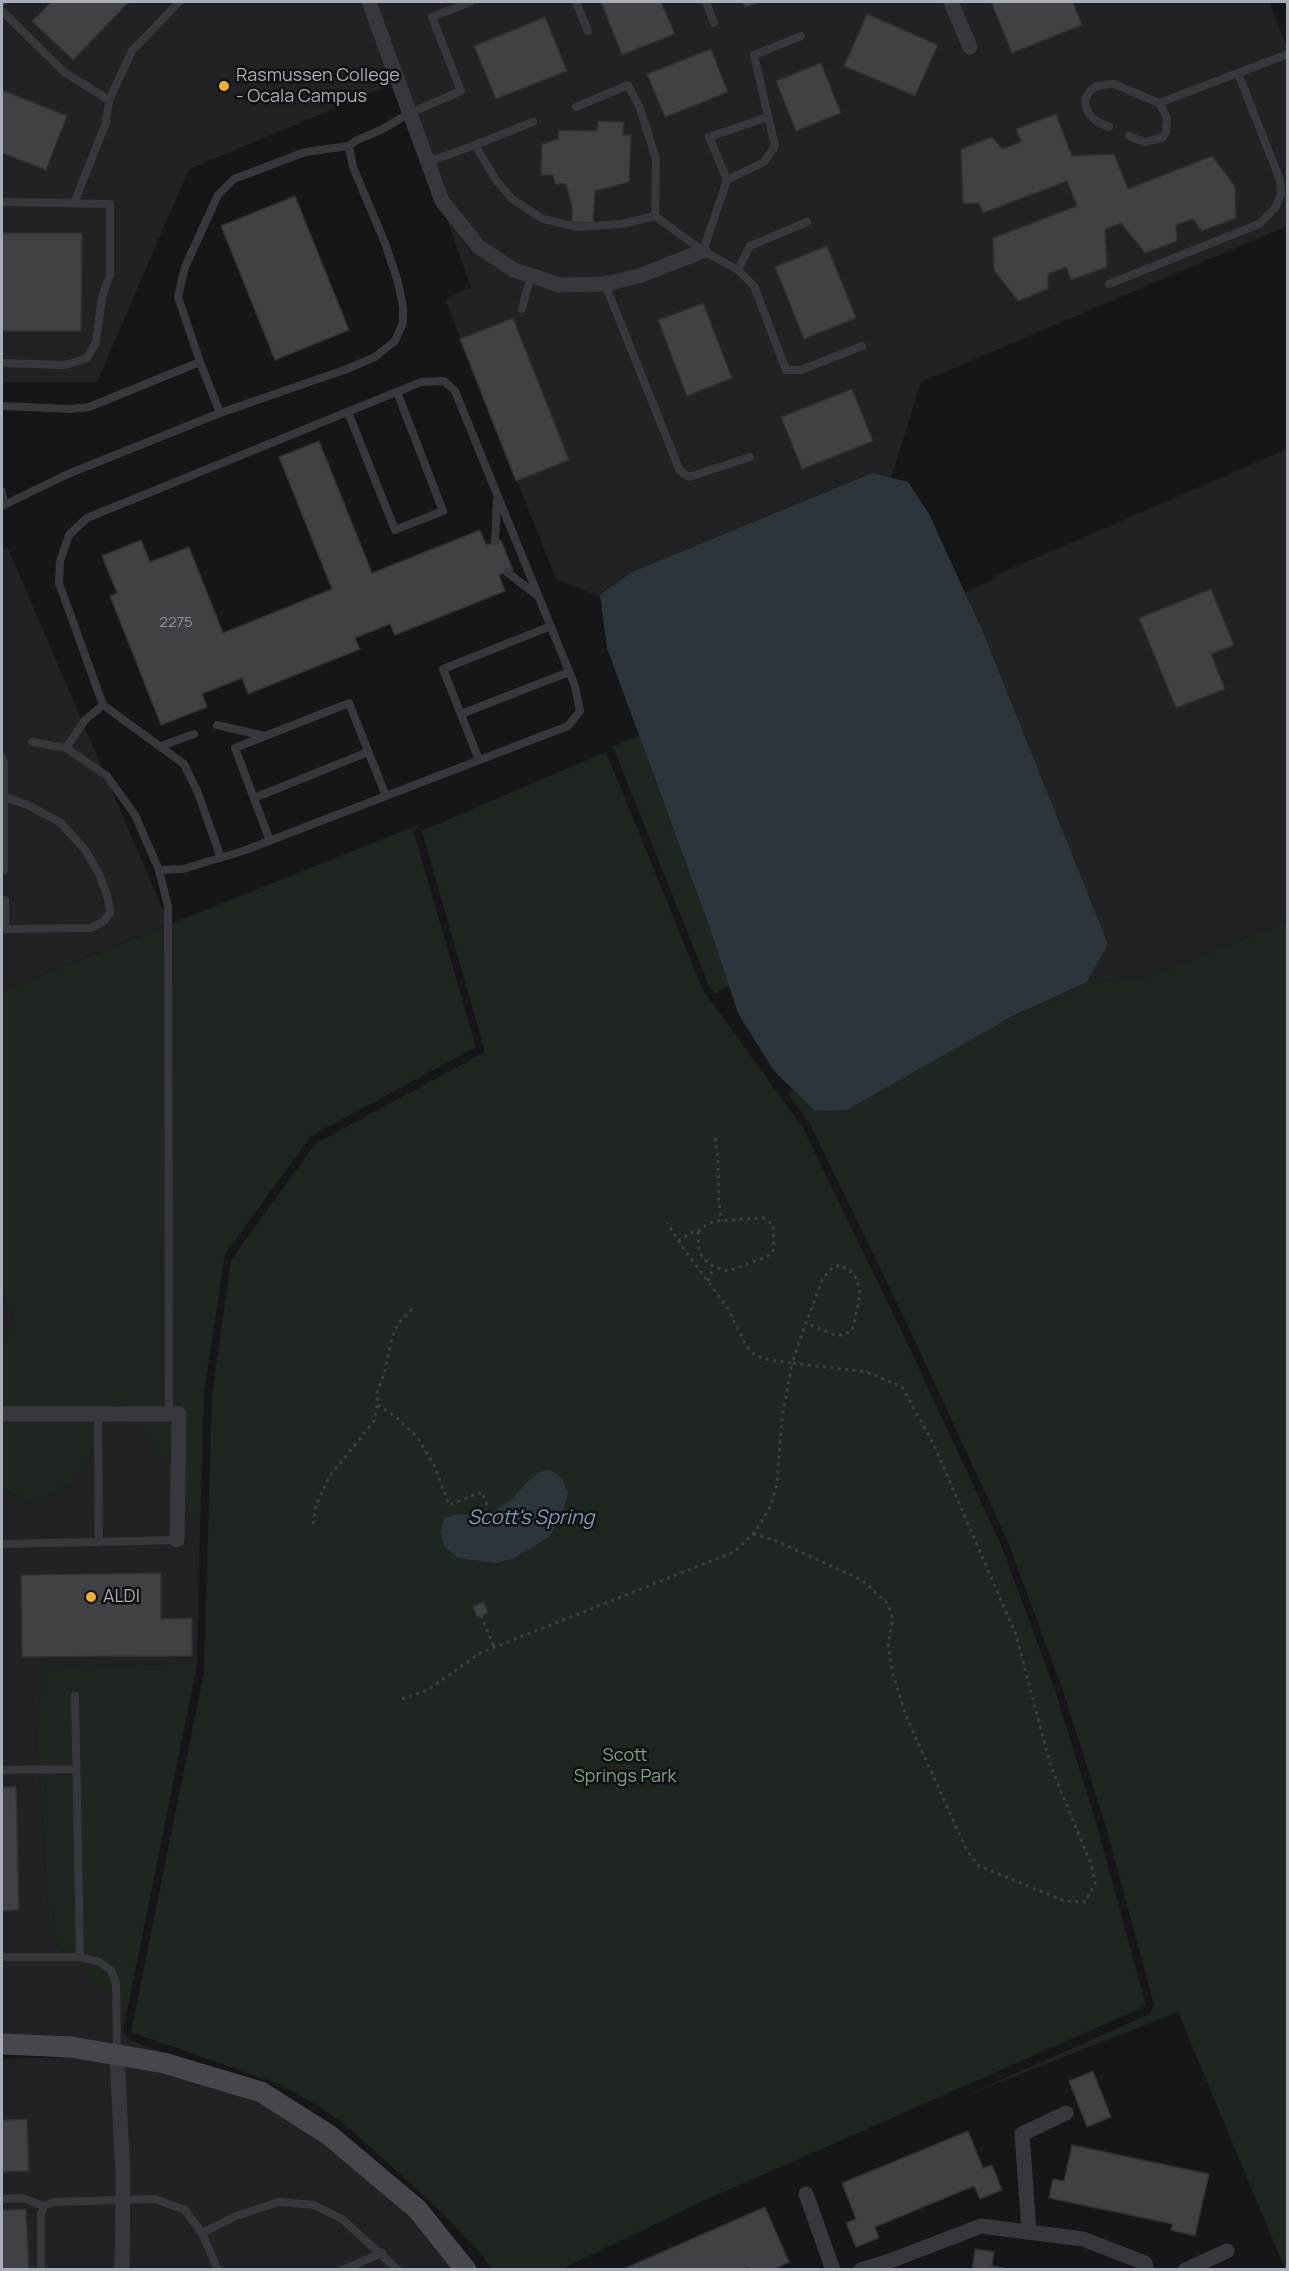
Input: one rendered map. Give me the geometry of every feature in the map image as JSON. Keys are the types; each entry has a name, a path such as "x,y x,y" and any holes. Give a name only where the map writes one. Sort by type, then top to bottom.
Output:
{"street":[{"path":"369,2 442,201 478,246 514,270 560,285 605,284 639,276 703,251"},
{"path":"951,2 970,48"},
{"path":"2,1414 179,1414 177,1540"},
{"path":"2,2044 71,2047 164,2063 261,2092 329,2135 417,2209 466,2270"},
{"path":"117,2055 122,2270"},
{"path":"1029,2232 1022,2134 1066,2113"},
{"path":"806,2194 833,2270"},
{"path":"861,2270 981,2226 1083,2239 1145,2263 1147,2270"},
{"path":"1185,2270 1227,2252"}],"lane":[{"path":"74,203 106,123 110,100 132,51 179,2"},
{"path":"220,413 178,297 185,267 218,195 234,179 305,152 349,146 410,113 461,91 432,17 470,2"},
{"path":"576,2 588,31"},
{"path":"706,2 714,23"},
{"path":"2,11 64,72 110,100"},
{"path":"727,180 764,162 775,146 754,55 801,36"},
{"path":"1159,103 1287,54"},
{"path":"1109,284 1259,224 1275,208 1281,195 1280,180 1238,73"},
{"path":"1109,127 1096,121 1089,114 1086,106 1085,99 1097,86 1114,84 1159,103 1167,118 1166,132 1162,138 1144,142 1129,136"},
{"path":"576,107 628,85 640,108 656,159 655,216"},
{"path":"703,251 727,180 709,137 768,117"},
{"path":"428,162 533,122"},
{"path":"475,145 496,180 512,199 543,219 578,227 622,224 655,216 703,251 738,270 754,286 786,370 801,370 862,346"},
{"path":"2,492 3,505 68,474 220,413 347,369 375,357 395,341 403,323 403,307 398,282 385,243 353,167 349,146"},
{"path":"2,202 110,204 110,275 102,297 96,342 87,358 65,365 2,363"},
{"path":"738,270 750,246 807,222"},
{"path":"522,309 531,275"},
{"path":"605,284 680,471 690,477 750,456"},
{"path":"2,406 71,409 89,407 200,362"},
{"path":"159,870 183,869 221,858 270,841 568,726 580,711 575,686 455,392 444,381 422,382 87,518 69,535 60,561 59,583 103,705 184,764 198,793 221,858"},
{"path":"348,412 395,530 442,511 397,392"},
{"path":"495,542 497,495"},
{"path":"507,572 539,597"},
{"path":"479,760 443,669 550,626"},
{"path":"461,714 569,672"},
{"path":"270,841 236,748 349,703 386,796"},
{"path":"66,748 85,720 103,705"},
{"path":"217,725 266,736"},
{"path":"161,746 194,734"},
{"path":"32,742 66,748 107,776 135,815 159,870 168,906 169,1414"},
{"path":"254,798 368,752"},
{"path":"2,758 3,870"},
{"path":"2,796 28,805 61,823 86,851 100,876 110,913 104,921 91,927 5,929 4,900"},
{"path":"98,1414 99,1542"},
{"path":"2,1544 177,1540"},
{"path":"75,1696 81,1957"},
{"path":"2,1770 76,1769"},
{"path":"2,1957 81,1957 99,1962 111,1970 116,1983 117,2055"},
{"path":"2,2199 22,2198 44,2206 54,2202 155,2199 185,2210 202,2233 218,2270"},
{"path":"202,2233 236,2216 279,2202 314,2205 342,2219 398,2270"},
{"path":"41,2270 41,2213 44,2206"},
{"path":"342,2270 382,2253"}],"path":[{"path":"715,1138 722,1221"},
{"path":"678,1241 692,1232 698,1232 706,1225 722,1221 764,1218 773,1225 774,1248 772,1253 764,1258 728,1271 714,1267 704,1259 699,1251 698,1232"},
{"path":"667,1222 678,1241 727,1307 747,1347 754,1354 774,1361 867,1372 902,1387 934,1445 1016,1635 1051,1767 1091,1864 1095,1883 1085,1902 1065,1900 980,1866 967,1851 906,1716 893,1675 888,1644 893,1619 888,1604 862,1580 774,1540 753,1534"},
{"path":"402,1699 428,1690 480,1653 734,1552 753,1534 771,1505 777,1483 782,1418 792,1363 806,1323 823,1278 832,1268 840,1265 850,1271 857,1279 860,1293 855,1325 851,1330 843,1335 835,1335 806,1323"},
{"path":"708,1281 714,1267"},
{"path":"313,1524 316,1505 329,1477 374,1421 377,1393 385,1371 394,1331 412,1309"},
{"path":"377,1405 397,1418 418,1438 435,1467 448,1505 482,1492 488,1507"},
{"path":"481,1616 494,1647"}],"shaded area":[{"path":"2,2 1269,2 1287,47 1287,226 921,382 891,478 871,473 632,572 600,593 600,597 556,579 445,299 471,287 398,82 189,169 97,382 2,382"},
{"path":"1287,449 1287,921 1146,977 1087,982 1108,944 965,592 993,580 992,577"},
{"path":"8,548 169,924 2,991 2,550"},
{"path":"2,1289 13,1320 2,1348"},
{"path":"121,1399 200,1528 197,1663 42,1668 37,1736 50,1937 127,2011 123,2030 129,2040 167,2054 2,2034 2,1487 33,1506 75,1480"},
{"path":"71,2057 163,2073 258,2102 324,2143 411,2216 454,2269 2,2269 2,2059"}],"green space":[{"path":"639,736 729,986 715,994 709,986 614,749 611,747"},
{"name":"Scott Springs Park","path":"606,752 703,990 803,1128 903,1334 1001,1545 1055,1690 1098,1829 1146,2006 701,2202 560,2270 492,2269 477,2249 440,2211 354,2132 318,2105 276,2083 131,2032 204,1672 212,1395 231,1260 315,1144 485,1052 422,831"},
{"path":"418,825 414,833 476,1047 311,1136 225,1254 204,1393 200,1528 153,1448 121,1400 75,1480 33,1506 2,1487 2,1348 13,1320 2,1289 2,991"},
{"path":"1287,921 1287,2269 1285,2269 1178,2012 960,2098 1150,2014 1154,2005 1106,1827 1062,1688 1008,1542 910,1330 810,1124 788,1094 793,1090 815,1111 1087,982 1146,977"},
{"path":"197,1663 127,2011 50,1937 37,1736 42,1668"}],"water":[{"path":"872,473 908,482 929,514 982,630 1108,944 1087,982 1009,1018 847,1110 815,1111 774,1071 738,1013 708,923 607,648 600,594 632,572"},
{"name":"Scott's Spring","path":"550,1470 562,1478 568,1493 563,1513 549,1537 514,1558 496,1563 458,1558 444,1546 441,1532 444,1518 457,1514 475,1516 493,1512 513,1498 527,1482 540,1472"}],"building":[{"path":"51,2 129,2 73,60 32,21"},
{"path":"601,2 661,2 675,34 622,55"},
{"path":"743,2 760,2 745,7"},
{"path":"991,2 1073,2 1082,25 1012,53"},
{"path":"867,14 938,45 915,96 844,66"},
{"path":"545,17 567,71 496,99 474,46"},
{"path":"711,49 728,92 665,117 647,74"},
{"path":"821,63 841,113 796,131 776,81"},
{"path":"2,90 67,116 46,170 2,153"},
{"path":"1056,114 1072,156 1114,154 1128,189 1212,156 1235,186 1236,218 1202,231 1193,219 1176,225 1177,241 1145,253 1121,223 1105,229 1107,267 1071,280 1066,267 1048,274 1048,289 1018,301 994,270 993,238 1077,206 1067,181 983,213 979,203 963,204 961,149 992,137 1002,149 1021,142 1016,129"},
{"path":"598,121 624,122 623,135 631,135 629,182 595,191 593,223 572,222 572,206 566,184 555,184 553,175 541,175 542,144 558,139 559,130 597,131"},
{"path":"295,196 349,330 275,360 221,226"},
{"path":"2,233 82,233 81,331 2,331"},
{"path":"827,246 856,318 804,339 775,267"},
{"path":"703,303 732,378 687,396 658,320"},
{"path":"513,318 569,460 516,481 460,339"},
{"path":"852,389 873,441 802,469 781,417"},
{"path":"319,441 372,573 480,530 486,545 501,540 513,570 499,575 505,591 395,635 390,624 355,638 360,649 248,694 242,678 202,694 207,707 161,725 110,596 117,593 102,556 141,540 150,562 189,547 223,633 332,589 279,457"},
{"path":"1211,589 1234,645 1211,654 1225,689 1176,708 1139,618"},
{"name":"ALDI","path":"161,1573 161,1619 192,1618 192,1656 22,1657 21,1575"},
{"path":"484,1602 488,1613 477,1617 473,1606"},
{"path":"2,1787 16,1787 19,1910 2,1911"},
{"path":"1093,2071 1111,2117 1087,2127 1069,2081"},
{"path":"27,2119 29,2171 2,2172 2,2120"},
{"path":"968,2131 983,2168 992,2165 1002,2190 980,2199 974,2186 875,2227 879,2238 856,2247 846,2223 856,2219 842,2183"},
{"path":"1072,2145 1209,2174 1195,2236 1171,2230 1173,2224 1049,2198 1053,2179 1064,2181"},
{"path":"765,2207 789,2262 772,2270 749,2270 748,2267 741,2270 621,2270"},
{"path":"26,2209 29,2270 2,2270 2,2210"},
{"path":"975,2249 994,2252 992,2266 1014,2270 972,2270"}],"place":[{"name":"Rasmussen College - Ocala Campus","path":"224,86"},
{"name":"ALDI","path":"91,1597"}]}
